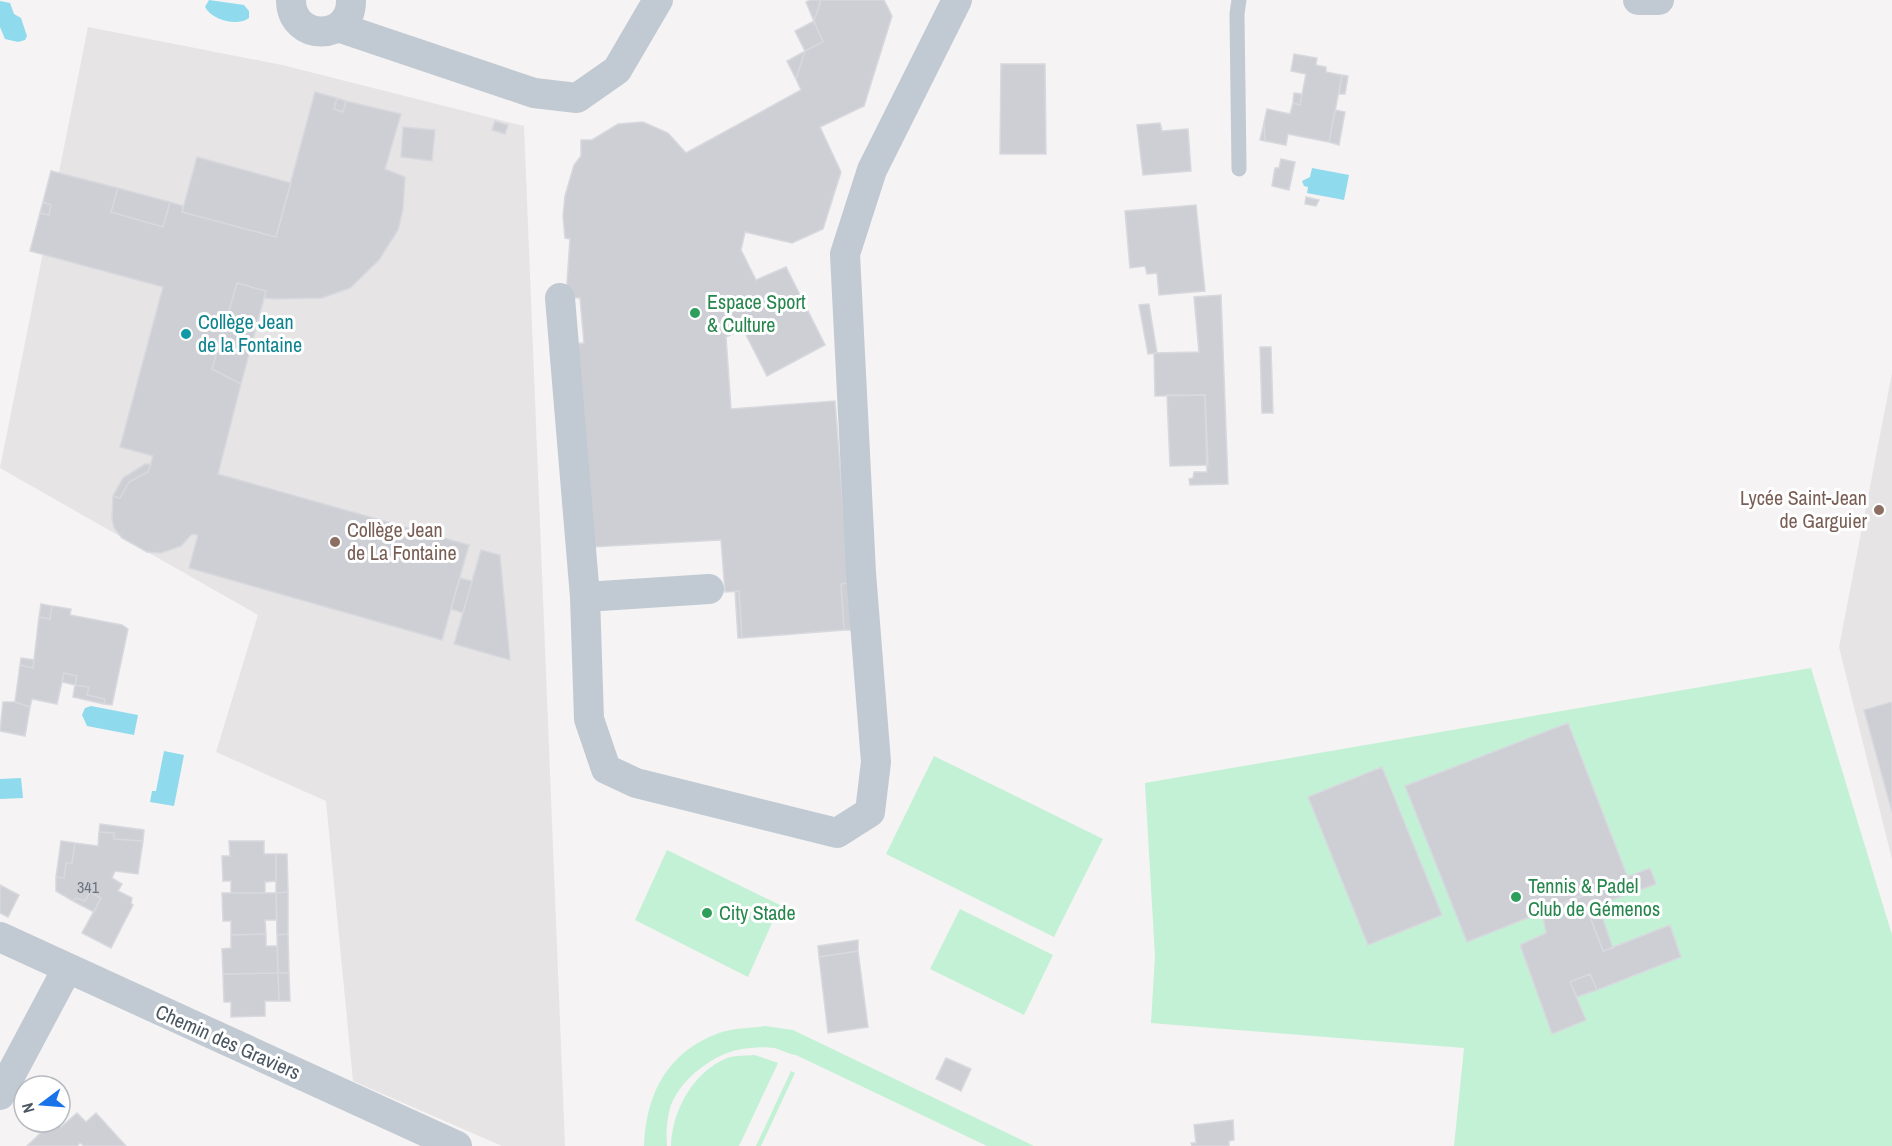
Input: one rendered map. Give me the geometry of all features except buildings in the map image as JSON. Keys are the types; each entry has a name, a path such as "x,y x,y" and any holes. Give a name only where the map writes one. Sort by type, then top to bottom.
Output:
{"street":[{"path":"291,0 294,17 303,27 323,33 338,27 350,13 351,0"},
{"path":"338,27 534,93 577,98 617,70 658,0"},
{"path":"560,298 585,597 589,719 606,769 636,783 837,833 870,812 876,762 861,573 845,254 872,170 957,0"},
{"path":"1638,0 1659,0"},
{"path":"585,597 709,590"},
{"name":"Chemin des Graviers","path":"0,937 457,1146"},
{"path":"0,1095 67,969"}],"lane":[{"path":"1239,0 1237,14 1239,169"}],"shaded area":[{"name":"Collège Jean de La Fontaine","path":"88,27 282,65 524,126 565,1146 502,1146 353,1081 326,801 216,752 258,615 0,468"},
{"name":"Lycée Saint-Jean de Garguier","path":"1892,373 1892,859 1839,647"}],"green space":[{"name":"Tennis & Padel Club de Gémenos","path":"1811,668 1892,935 1892,1146 1454,1146 1464,1048 1151,1023 1155,956 1145,783"},
{"path":"934,756 1103,839 1054,937 886,854"},
{"name":"City Stade","path":"667,850 780,905 748,977 635,920"},
{"path":"960,909 1053,955 1024,1015 930,969"},
{"path":"765,1026 793,1030 1034,1146 987,1146 796,1055 762,1047 727,1053 693,1074 671,1105 667,1125 667,1146 644,1146 649,1109 655,1092 673,1063 701,1041 719,1033"},
{"path":"755,1055 778,1063 739,1146 671,1146 675,1119 680,1106 704,1073 727,1058"},
{"path":"791,1071 795,1073 761,1146 756,1146"}],"water":[{"path":"209,0 244,5 249,11 249,18 238,22 219,19 208,12 205,7"},
{"path":"0,1 10,3 14,14 21,18 27,36 25,40 18,42 5,39 0,27"},
{"path":"1312,168 1349,175 1344,200 1307,193 1308,187 1304,186 1302,181 1310,177"},
{"path":"91,706 138,715 134,735 87,726 82,715 85,708"},
{"path":"164,751 184,755 174,806 150,802 152,791 156,791"},
{"path":"21,778 23,798 0,799 0,779"}],"place":[{"name":"Espace Sport & Culture","path":"695,313"},
{"name":"Collège Jean de la Fontaine","path":"186,334"},
{"name":"Lycée Saint-Jean de Garguier","path":"1879,510"},
{"name":"Collège Jean de La Fontaine","path":"335,542"},
{"name":"Tennis & Padel Club de Gémenos","path":"1516,897"},
{"name":"City Stade","path":"707,913"}]}
